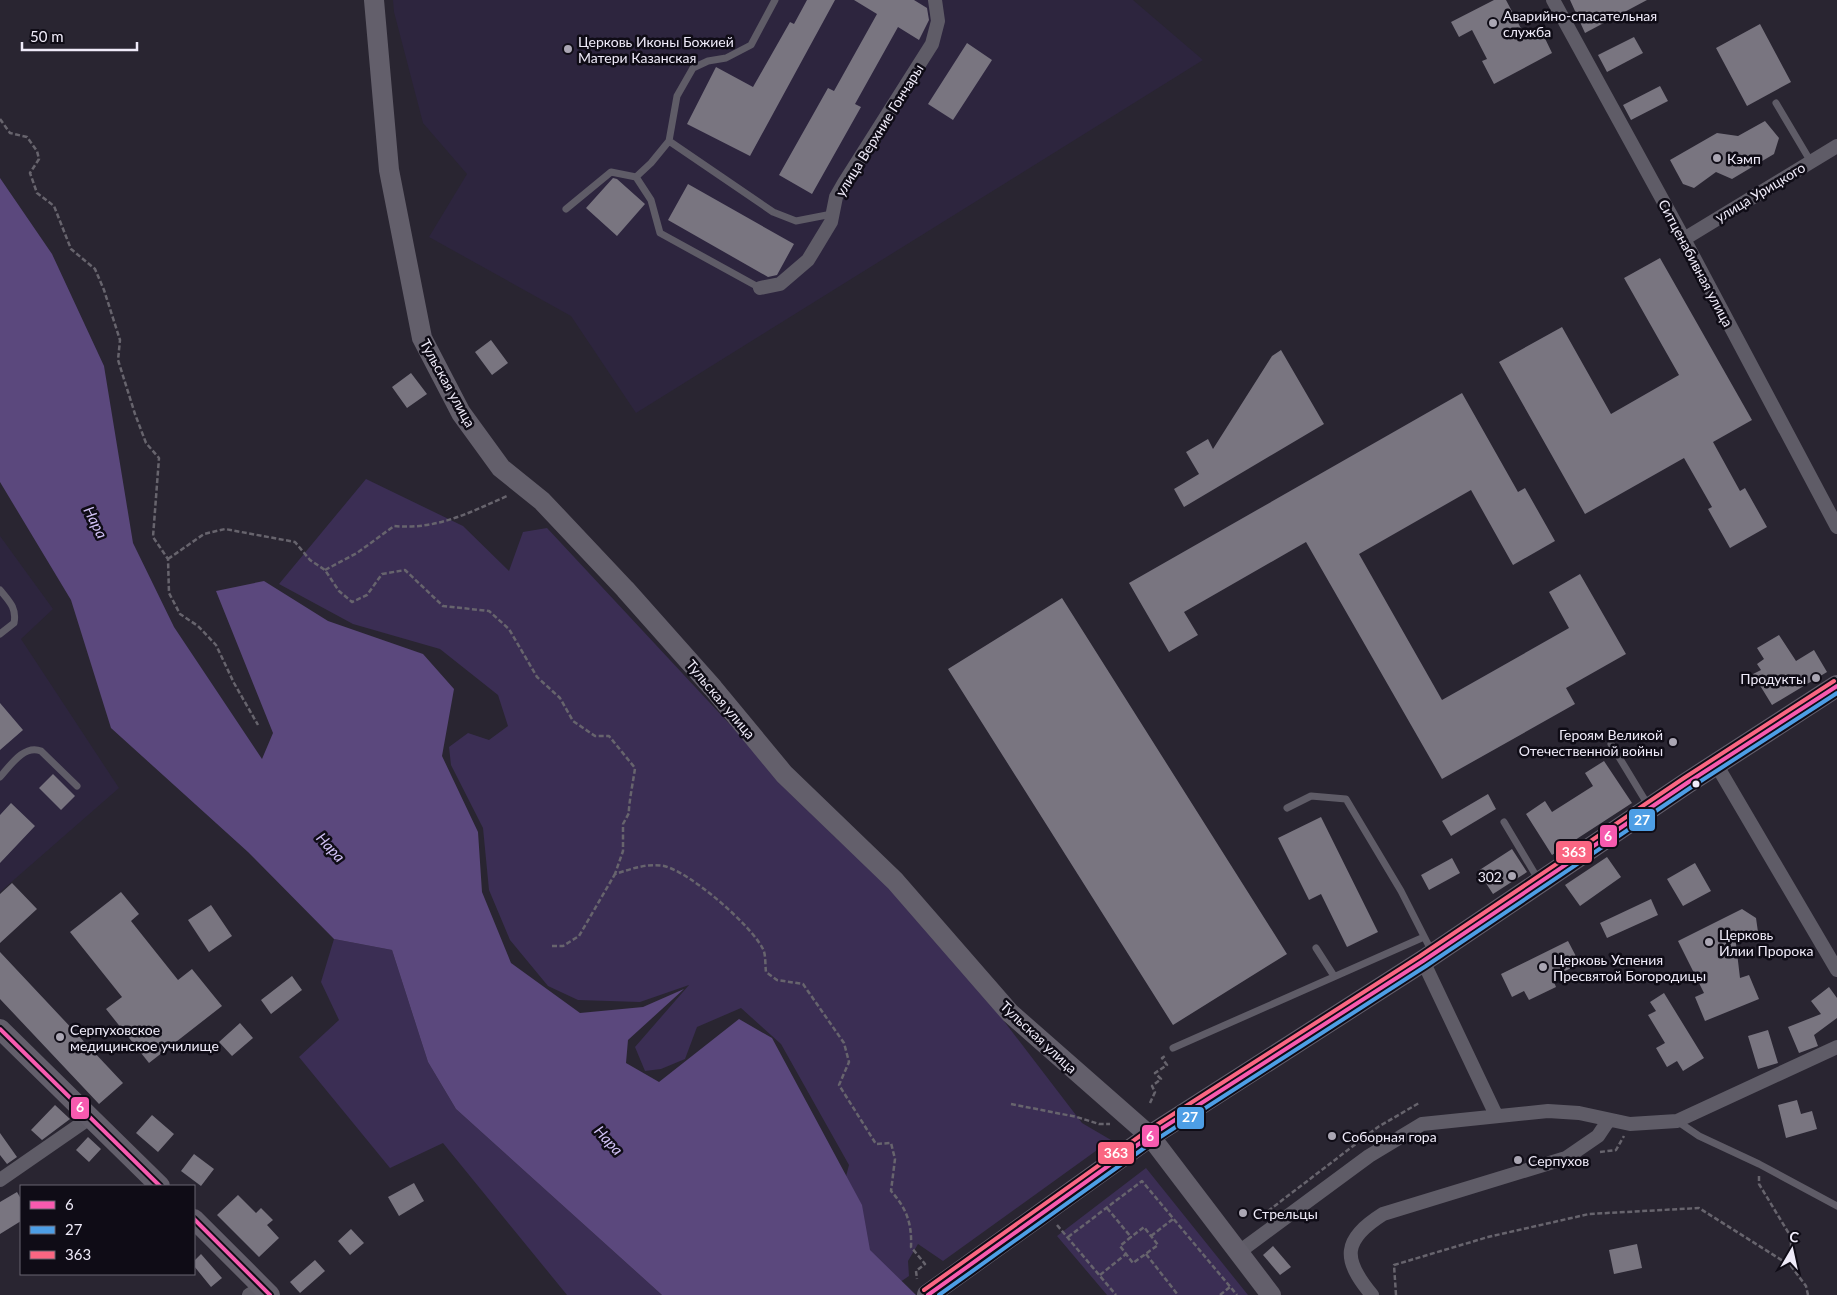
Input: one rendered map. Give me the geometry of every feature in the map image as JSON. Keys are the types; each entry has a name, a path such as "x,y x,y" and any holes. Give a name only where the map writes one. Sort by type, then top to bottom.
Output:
{"main road":[{"path":"930,1288 1150,1136 1427,950 1540,883 1716,764 1837,686"}],"street":[{"name":"Тульская улица","path":"374,0 389,170 422,338 461,413 502,468 530,491 625,589 713,688 784,774 895,881 1010,1014 1150,1136 1271,1295"},
{"name":"улица Верхние Гончары","path":"760,288 780,284 808,260 831,222 836,198 844,183 932,44 938,21 935,0"},
{"name":"Ситценабивная улица","path":"1553,0 1684,239 1837,527"},
{"name":"улица Урицкого","path":"1684,239 1837,146"},
{"path":"1716,764 1837,970"},
{"path":"1427,950 1496,1115"},
{"path":"0,1029 159,1185"},
{"path":"1239,1252 1369,1156 1422,1124 1548,1111 1579,1113 1608,1121 1652,1124 1677,1121 1837,1046"},
{"path":"0,1180 91,1117"},
{"path":"1372,1295 1358,1278 1351,1263 1351,1248 1356,1235 1367,1224 1383,1214 1566,1158 1598,1136 1608,1121"},
{"path":"195,1220 260,1292"}],"lane":[{"path":"636,177 651,163 669,140 677,96 693,68 708,61 726,58 751,45 775,0"},
{"path":"1776,103 1811,162"},
{"path":"669,140 773,212 796,222 832,214"},
{"path":"566,209 611,172 636,177 651,200 660,233 760,288"},
{"path":"0,590 13,606 16,615 14,623 0,634"},
{"path":"1611,744 1650,808"},
{"path":"0,777 24,752 36,749 41,751 77,786"},
{"path":"1173,1048 1334,976 1427,950 1401,891 1346,799 1311,796 1287,808"},
{"path":"1504,822 1540,883"},
{"path":"1316,948 1334,976"},
{"path":"1677,1121 1699,1136 1759,1164 1837,1206"}],"path":[{"path":"0,119 10,133 27,137 37,151 40,159 30,173 37,194 54,206 71,249 95,269 104,290 120,340 118,360 135,414 146,443 159,458 153,537 168,559 170,593 180,614 198,626 216,645 234,683 258,725"},
{"path":"325,570 357,553 394,526 416,528 454,520 508,496 530,491"},
{"path":"168,559 204,534 225,529 295,542 310,560 325,570 338,592 352,602 367,595 382,574 405,570 444,606 490,611 509,629 537,677 560,698 572,721 595,736 609,736 635,768 632,798 628,807 629,812 623,824 623,851 615,874 579,936 563,946 552,946"},
{"path":"615,874 641,866 665,866 688,879 716,898 751,931 764,950 766,972 777,980 803,984 844,1043 849,1062 839,1084 876,1144 890,1143 895,1159 891,1191 903,1205 912,1228 911,1247 925,1264 916,1271 930,1288"},
{"path":"1150,1103 1155,1092 1152,1086 1161,1080 1155,1073 1167,1065 1162,1058 1173,1048"},
{"path":"1264,1214 1378,1127 1419,1103"},
{"path":"1011,1104 1077,1116 1099,1124 1115,1123"},
{"path":"1759,1164 1759,1184 1791,1237 1790,1266"},
{"path":"1068,1237 1142,1181 1237,1295"},
{"path":"1107,1208 1131,1237"},
{"path":"1396,1295 1394,1264 1488,1237 1589,1214 1699,1208 1790,1266 1806,1286 1808,1295"},
{"path":"1150,1236 1173,1219"},
{"path":"1056,1224 1116,1295"},
{"path":"1144,1228 1150,1236 1158,1245 1133,1263 1120,1246 1144,1228"},
{"path":"1099,1276 1126,1254"},
{"path":"1146,1254 1178,1295"},
{"path":"1220,1295 1230,1287"}],"shaded area":[{"path":"393,0 1133,0 1203,60 636,413 571,316 429,237 467,174 423,123 394,12"},
{"path":"366,479 463,526 509,571 523,532 547,528 834,836 906,900 984,995 1082,1123 1111,1140 943,1261 918,1244 908,1261 909,1276 881,1295 837,1211 849,1165 781,1044 741,1008 697,1027 685,1059 661,1069 645,1071 635,1047 689,985 640,1002 578,1000 548,986 510,940 489,890 483,828 451,765 449,747 468,733 489,740 508,726 498,695 440,649 353,624 279,584"},
{"path":"0,536 53,609 21,639 119,788 0,892"},
{"path":"334,939 392,950 428,1062 456,1109 662,1295 567,1295 443,1143 390,1168 299,1057 339,1020 321,982"},
{"path":"1146,1168 1248,1295 1107,1295 1057,1236"}],"water":[{"name":"Нара","path":"0,178 52,254 104,366 133,543 174,627 262,759 273,733 216,591 264,581 328,621 423,654 454,689 442,756 478,832 482,892 511,963 580,1013 643,1007 684,989 628,1040 626,1063 659,1082 739,1019 772,1038 862,1205 870,1250 916,1295 662,1295 456,1109 428,1062 392,950 334,939 248,852 111,728 71,600 0,482"}],"building":[{"path":"807,0 835,0 750,156 687,124 716,67 753,87 790,22 794,24"},
{"path":"854,0 914,0 927,8 929,20 919,40 898,27 855,104 861,107 812,194 779,175 828,88 834,91 877,14"},
{"path":"1494,0 1506,0 1526,38 1541,30 1552,53 1494,84 1482,61 1487,59 1472,30 1459,37 1451,22"},
{"path":"1570,0 1647,0 1585,33"},
{"path":"1760,24 1791,82 1747,106 1716,48"},
{"path":"1634,37 1643,53 1607,72 1598,55"},
{"path":"967,43 992,60 953,120 928,104"},
{"path":"1660,86 1668,101 1631,120 1623,105"},
{"path":"1765,121 1779,138 1774,154 1732,179 1716,172 1694,188 1683,184 1670,160 1717,133 1738,136"},
{"path":"613,178 617,179 645,204 617,236 586,208"},
{"path":"688,184 794,244 777,275 768,277 668,220"},
{"path":"1660,258 1752,420 1713,442 1740,491 1745,488 1767,527 1730,548 1708,509 1712,507 1684,458 1585,514 1499,362 1562,327 1611,414 1679,375 1624,278"},
{"path":"491,340 508,363 492,375 475,352"},
{"path":"1281,350 1324,424 1184,507 1174,489 1199,474 1186,452 1208,439 1213,449 1272,356"},
{"path":"411,373 427,394 407,408 392,387"},
{"path":"1462,393 1518,492 1525,488 1555,541 1513,565 1471,490 1359,554 1442,700 1569,628 1549,592 1580,574 1626,654 1566,688 1575,704 1442,779 1306,542 1184,612 1198,635 1169,652 1129,583"},
{"path":"1062,598 1287,954 1173,1025 948,669"},
{"path":"1779,635 1796,661 1814,650 1827,672 1772,705 1753,674 1761,670 1757,664 1764,659 1757,648"},
{"path":"0,703 23,730 0,750"},
{"path":"1604,761 1632,803 1552,855 1526,814 1545,801 1552,812 1593,786 1585,773"},
{"path":"53,774 75,796 61,810 39,788"},
{"path":"1488,794 1496,809 1451,836 1442,821"},
{"path":"11,803 35,826 0,863 0,815"},
{"path":"1321,817 1378,932 1347,947 1321,894 1309,900 1278,838"},
{"path":"1512,849 1527,872 1493,894 1478,871"},
{"path":"1607,857 1621,877 1580,906 1565,885"},
{"path":"1452,858 1460,873 1429,890 1421,875"},
{"path":"1695,863 1711,891 1683,906 1667,879"},
{"path":"12,883 37,909 0,943 0,894"},
{"path":"121,892 139,914 131,921 178,980 192,969 222,1006 149,1063 106,1009 122,997 70,932"},
{"path":"1651,899 1658,915 1607,938 1600,923"},
{"path":"211,905 232,936 209,952 188,920"},
{"path":"1742,909 1756,918 1758,932 1736,944 1740,978 1749,975 1759,999 1705,1021 1695,997 1704,993 1678,941"},
{"name":"Церковь Успения Пресвятой Богородицы","path":"1568,941 1580,964 1552,977 1556,987 1529,1000 1524,991 1512,997 1501,974"},
{"path":"0,952 123,1083 99,1104 0,999"},
{"path":"292,976 302,990 271,1014 261,1000"},
{"path":"1829,987 1837,998 1837,1018 1814,1035 1818,1046 1799,1053 1788,1027 1821,1014 1811,1001"},
{"path":"1664,993 1704,1058 1683,1071 1677,1061 1667,1067 1656,1048 1665,1043 1648,1015 1656,1011 1650,1002"},
{"path":"240,1023 253,1038 232,1056 219,1042"},
{"path":"1768,1030 1778,1063 1758,1069 1748,1036"},
{"path":"1797,1100 1801,1114 1812,1111 1817,1129 1786,1138 1778,1105"},
{"path":"55,1105 70,1119 42,1140 31,1130"},
{"path":"152,1115 174,1134 158,1152 136,1133"},
{"path":"0,1133 17,1157 7,1164 0,1155"},
{"path":"88,1137 101,1149 89,1162 76,1150"},
{"path":"194,1154 214,1169 201,1186 181,1171"},
{"path":"414,1183 424,1201 399,1216 388,1197"},
{"path":"17,1192 20,1197 20,1222 0,1234 0,1202"},
{"path":"238,1195 256,1213 261,1208 273,1220 267,1225 279,1238 259,1257 217,1215"},
{"path":"351,1229 364,1243 350,1255 338,1241"},
{"path":"1637,1244 1642,1268 1614,1274 1609,1250"},
{"path":"1273,1246 1291,1267 1280,1275 1263,1255"},
{"path":"201,1254 222,1278 211,1287 195,1267 195,1260"},
{"path":"315,1260 325,1271 300,1293 290,1282"}],"transit line":[{"name":"363","path":"924,1290 1147,1131 1420,956 1684,778 1834,681"},
{"name":"6","path":"928,1295 1150,1136 1423,961 1687,783 1837,686"},
{"name":"27","path":"939,1295 1154,1141 1426,966 1690,788 1837,693"},
{"name":"6","path":"0,1029 159,1185"},
{"name":"6","path":"195,1220 270,1295"}],"place":[{"name":"Аварийно-спасательная служба","path":"1493,23"},
{"name":"Церковь Иконы Божией Матери Казанская","path":"568,49"},
{"name":"Кэмп","path":"1717,158"},
{"name":"Продукты","path":"1816,678"},
{"name":"Героям Великой Отечественной войны","path":"1673,742"},
{"name":"302","path":"1512,876"},
{"name":"Церковь Илии Пророка","path":"1709,942"},
{"name":"Церковь Успения Пресвятой Богородицы","path":"1543,967"},
{"name":"Серпуховское медицинское училище","path":"60,1037"},
{"name":"Соборная гора","path":"1332,1136"},
{"name":"Серпухов","path":"1518,1160"},
{"name":"Стрельцы","path":"1243,1213"}]}
